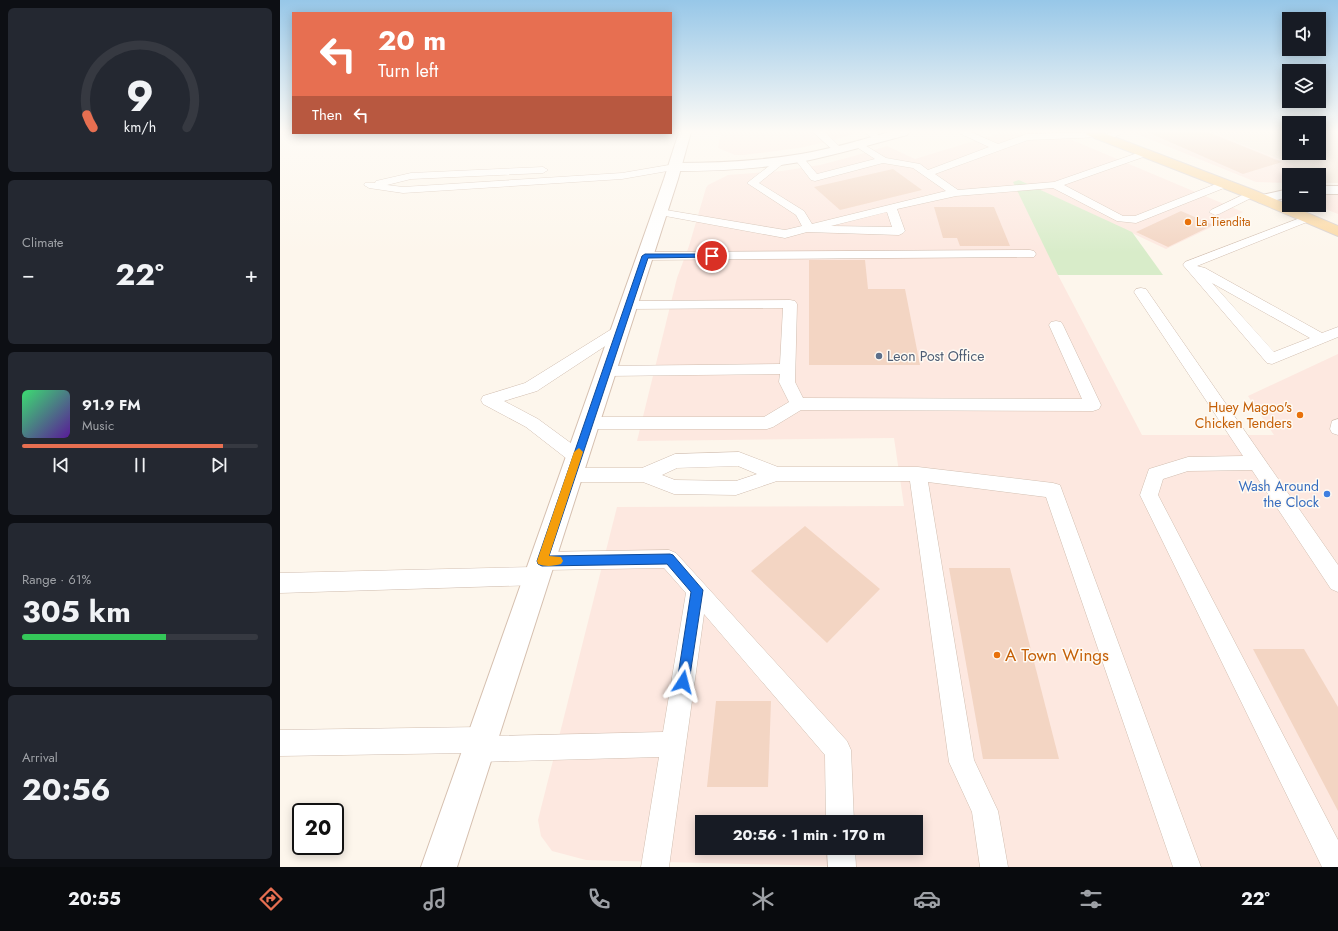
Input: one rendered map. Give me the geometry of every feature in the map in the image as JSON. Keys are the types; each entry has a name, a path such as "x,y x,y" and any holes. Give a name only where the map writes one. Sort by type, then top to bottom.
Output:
{"main road":[{"path":"439,867 673,172"},
{"path":"1196,172 1338,231"},
{"path":"1326,190 1338,190"},
{"path":"1257,197 1282,194"}],"lane":[{"path":"482,172 411,176 369,185 403,190 622,176 641,172"},
{"path":"766,172 752,183 800,213 809,229"},
{"path":"811,172 815,178 836,172"},
{"path":"660,212 785,234 932,197 956,193 1054,185 1090,172"},
{"path":"928,173 956,193"},
{"path":"1054,185 1121,219 1136,220 1225,184"},
{"path":"1214,212 1257,197"},
{"path":"809,229 899,231 891,207"},
{"path":"1189,265 1308,218"},
{"path":"645,256 1030,254"},
{"path":"1189,265 1272,359 1338,332"},
{"path":"1189,265 1322,339"},
{"path":"1141,292 1338,582"},
{"path":"628,305 790,304 787,382 798,404"},
{"path":"588,423 767,423 798,404 1093,405 1056,325"},
{"path":"620,330 531,387 489,400 532,423 574,466 644,475 674,487 736,488 777,474 918,474 1053,490 1187,867"},
{"path":"606,371 787,369"},
{"path":"644,475 675,461 739,458 777,474"},
{"path":"1257,463 1188,464 1155,474 1149,495 1337,867"},
{"path":"918,474 962,762 985,811 994,867"},
{"path":"280,582 419,579 670,559 838,750 840,815"},
{"path":"655,867 697,590"},
{"path":"280,743 480,745 674,744"},
{"path":"841,855 842,867"}],"shaded area":[{"path":"762,172 1149,172 1243,212 1166,249 1019,180 1046,249 1058,275 1142,435 1274,435 1248,396 1338,354 1338,867 868,867 586,860 552,851 541,836 538,820 617,507 904,506 894,438 637,441 677,278 689,246 708,185 728,175"},
{"path":"1232,172 1282,172 1282,183 1256,182"},
{"path":"1326,172 1338,172 1338,183 1326,183"},
{"path":"1338,194 1338,214 1326,209 1326,195"}],"green space":[{"path":"1019,180 1132,232 1163,275 1058,275 1013,182"}],"building":[{"path":"878,172 898,172 922,190 840,210 814,187"},
{"path":"934,207 994,207 1010,246 960,246 957,238 943,238"},
{"path":"1181,211 1213,225 1168,247 1136,232"},
{"path":"809,260 865,260 868,289 905,289 920,365 809,365"},
{"path":"805,526 880,589 827,643 751,571"},
{"path":"949,568 1010,568 1059,759 983,759"},
{"path":"1253,649 1304,649 1338,707 1338,811"},
{"path":"716,701 771,701 768,787 707,787"}],"slow traffic":[{"path":"557,561 542,561 579,452"}],"place":[{"name":"La Tiendita","path":"1188,222"},
{"name":"Leon Post Office","path":"879,356"},
{"name":"Huey Magoo's Chicken Tenders","path":"1300,415"},
{"name":"Wash Around the Clock","path":"1327,494"},
{"name":"A Town Wings","path":"997,655"}],"route":[{"path":"683,682 697,590 670,559 542,561 645,256 712,256"}]}
